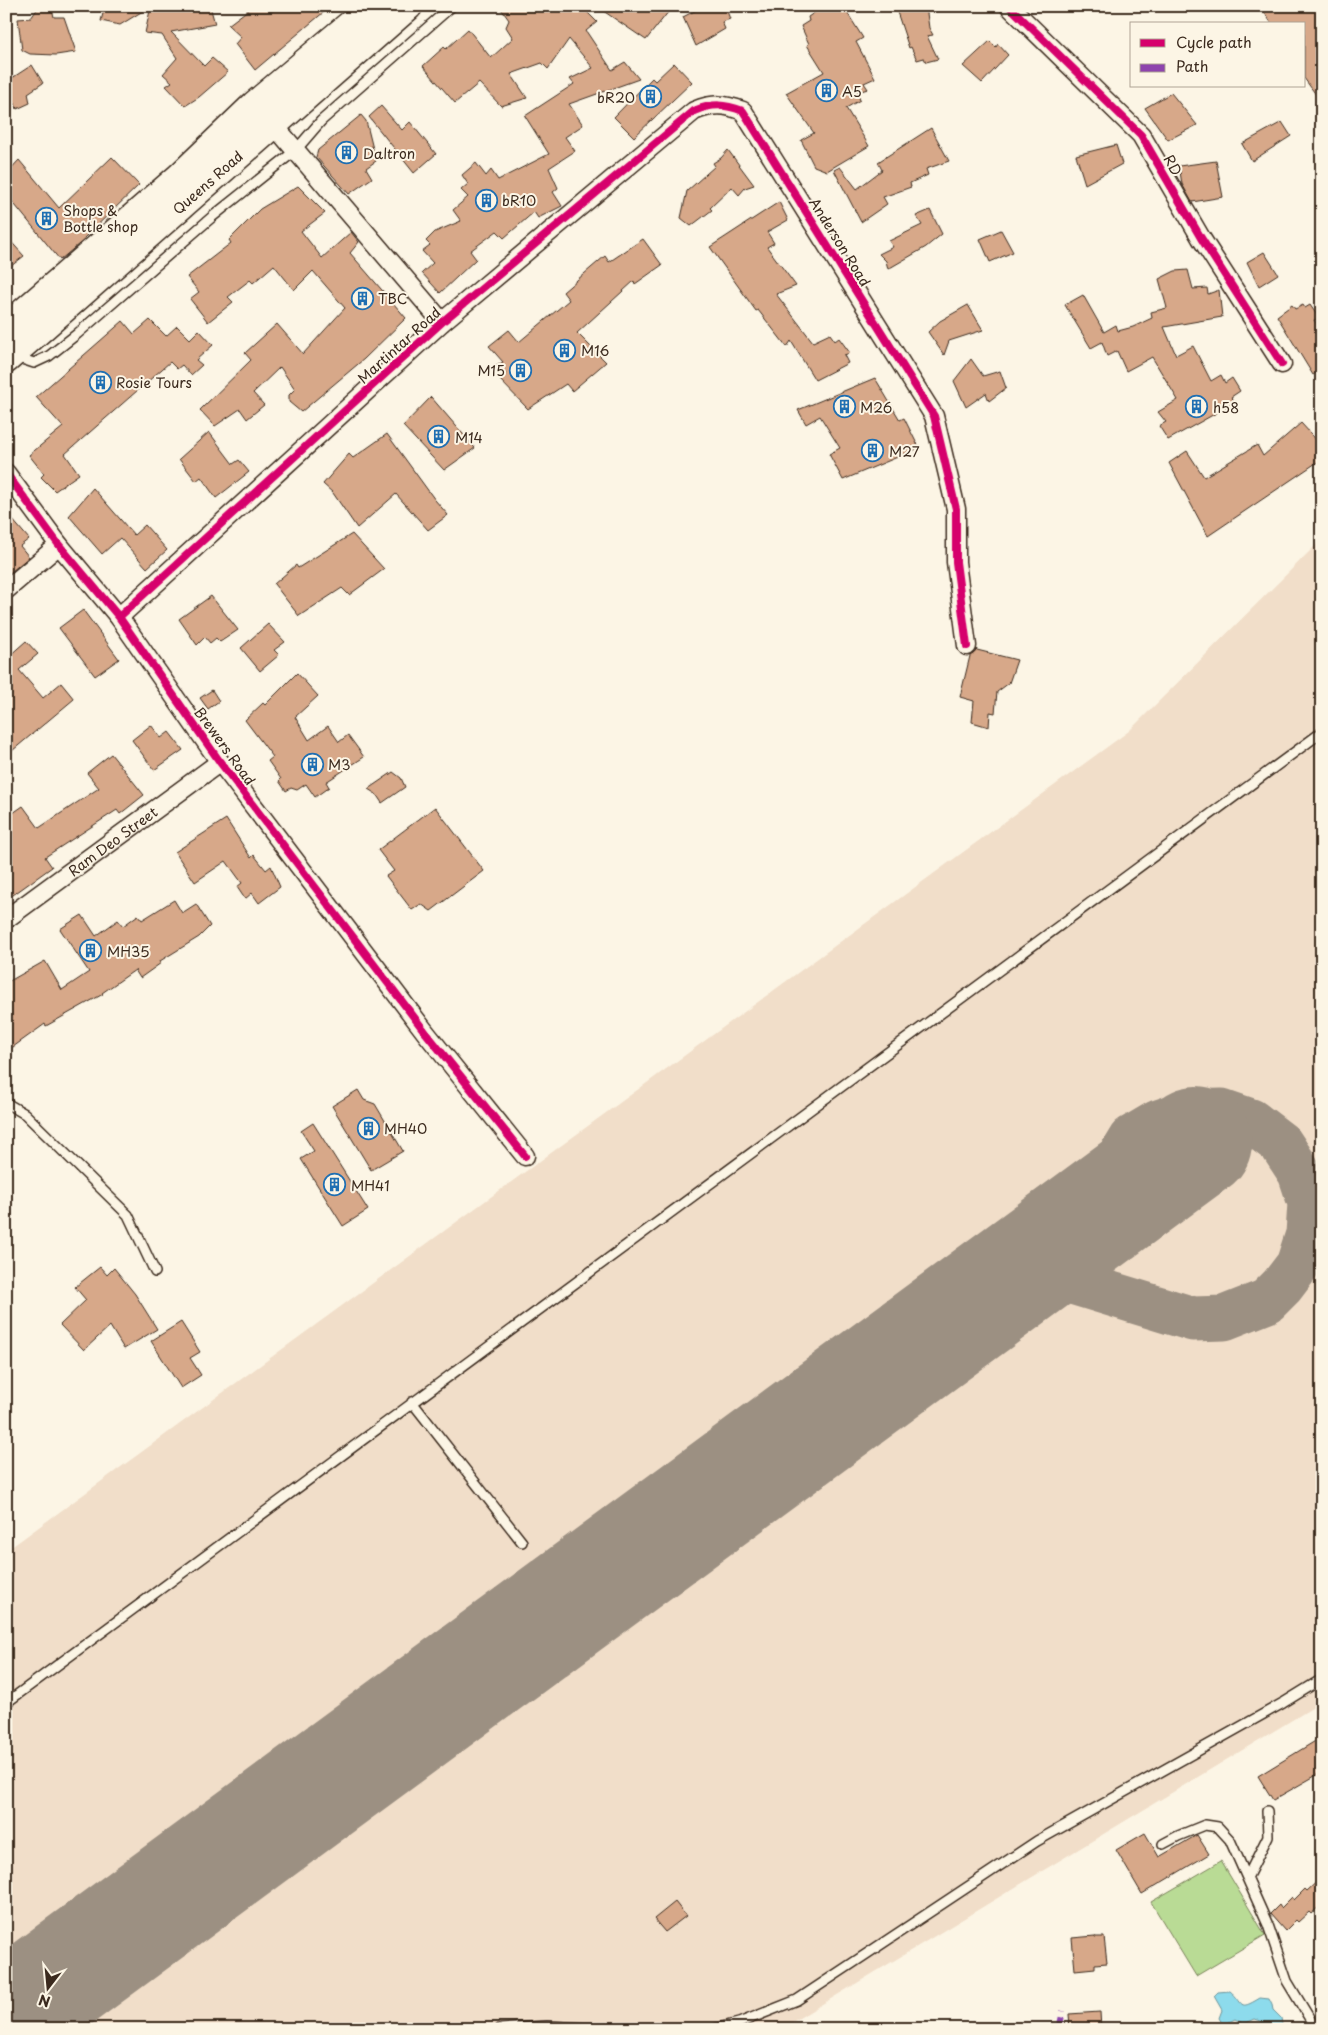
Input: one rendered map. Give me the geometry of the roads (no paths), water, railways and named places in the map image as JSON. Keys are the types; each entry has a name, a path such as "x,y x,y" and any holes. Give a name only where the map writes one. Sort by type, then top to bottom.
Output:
{"main road":[{"name":"Queens Road","path":"6,328 180,177 255,105 373,6"},
{"name":"Queens Road","path":"8,357 408,6"}],"street":[{"name":"RD","path":"1009,6 1141,134 1201,238 1282,364"},
{"name":"Martintar Road","path":"119,617 442,322 694,111 708,105"},
{"name":"Anderson Road","path":"708,105 727,105 744,111 934,416 956,509 956,562 967,646"},
{"path":"273,124 442,322"},
{"name":"Brewers Road","path":"6,473 59,545 119,617 220,762 426,1033 525,1156"},
{"path":"6,590 59,545"},
{"name":"Ram Deo Street","path":"6,919 220,762"}],"lane":[{"path":"8,357 34,363 49,356 212,217 296,150 322,121 452,6"},
{"path":"6,1702 1322,732"},
{"path":"6,1102 25,1114 128,1215 155,1272"},
{"path":"412,1402 522,1542"},
{"path":"714,2029 739,2023 797,2000 1037,1841 1283,1703 1322,1679"},
{"path":"1247,1878 1268,1836 1267,1810"},
{"path":"1163,1844 1205,1825 1218,1827 1230,1840 1268,1925 1287,1980 1316,2029"},
{"path":"500,2029 548,2026 602,2029"}],"water":[{"path":"1230,1991 1244,2005 1260,1998 1269,1999 1273,2010 1281,2018 1282,2024 1279,2029 1267,2029 1261,2021 1255,2019 1244,2024 1235,2019 1222,2023 1219,2018 1222,2010 1214,1996 1218,1992"}],"place":[{"name":"A5","path":"826,91"},
{"name":"bR20","path":"651,97"},
{"name":"Daltron","path":"347,153"},
{"name":"bR10","path":"486,200"},
{"name":"Shops & Bottle shop","path":"47,218"},
{"name":"TBC","path":"362,298"},
{"name":"M16","path":"565,350"},
{"name":"M15","path":"521,370"},
{"name":"Rosie Tours","path":"100,382"},
{"name":"M26","path":"844,407"},
{"name":"h58","path":"1197,407"},
{"name":"M14","path":"439,437"},
{"name":"M27","path":"873,451"},
{"name":"M3","path":"312,764"},
{"name":"MH35","path":"91,951"},
{"name":"MH40","path":"368,1128"},
{"name":"MH41","path":"335,1185"}]}
